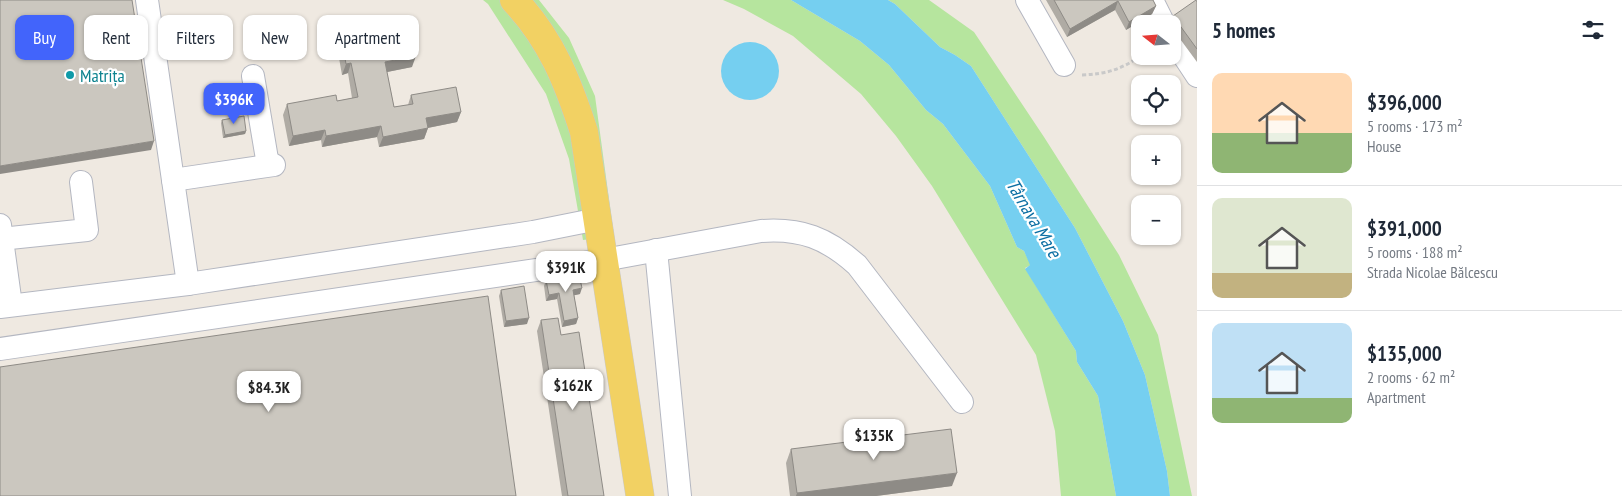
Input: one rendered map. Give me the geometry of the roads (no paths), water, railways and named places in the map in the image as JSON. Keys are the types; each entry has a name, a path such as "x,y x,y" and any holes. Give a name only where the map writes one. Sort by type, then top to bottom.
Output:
{"main road":[{"path":"514,0 536,27 557,60 574,100 584,132 640,496"}],"lane":[{"path":"147,0 188,284"},
{"path":"1027,0 1064,65"},
{"path":"1152,0 1160,15"},
{"path":"1181,52 1197,76"},
{"path":"173,180 271,165 253,76"},
{"path":"81,182 87,230 1,234 5,306 188,284 533,232 598,219"},
{"path":"0,349 604,260 761,232 782,230 798,232 830,245 857,265 871,280 962,402"},
{"path":"656,250 680,496"}],"water":[{"name":"Târnava Mare","path":"791,0 888,0 895,4 940,47 971,66 1075,228 1123,321 1145,375 1167,471 1170,496 1116,496 1098,396 1077,362 1076,351 1025,269 1030,265 1024,251 1017,247 990,186 943,124 926,110 889,65 860,41"},
{"path":"750,42 766,47 774,55 779,71 774,87 766,95 750,100 734,95 726,87 721,71 726,55 734,47"}],"place":[{"name":"Matrița","path":"70,75"}]}
